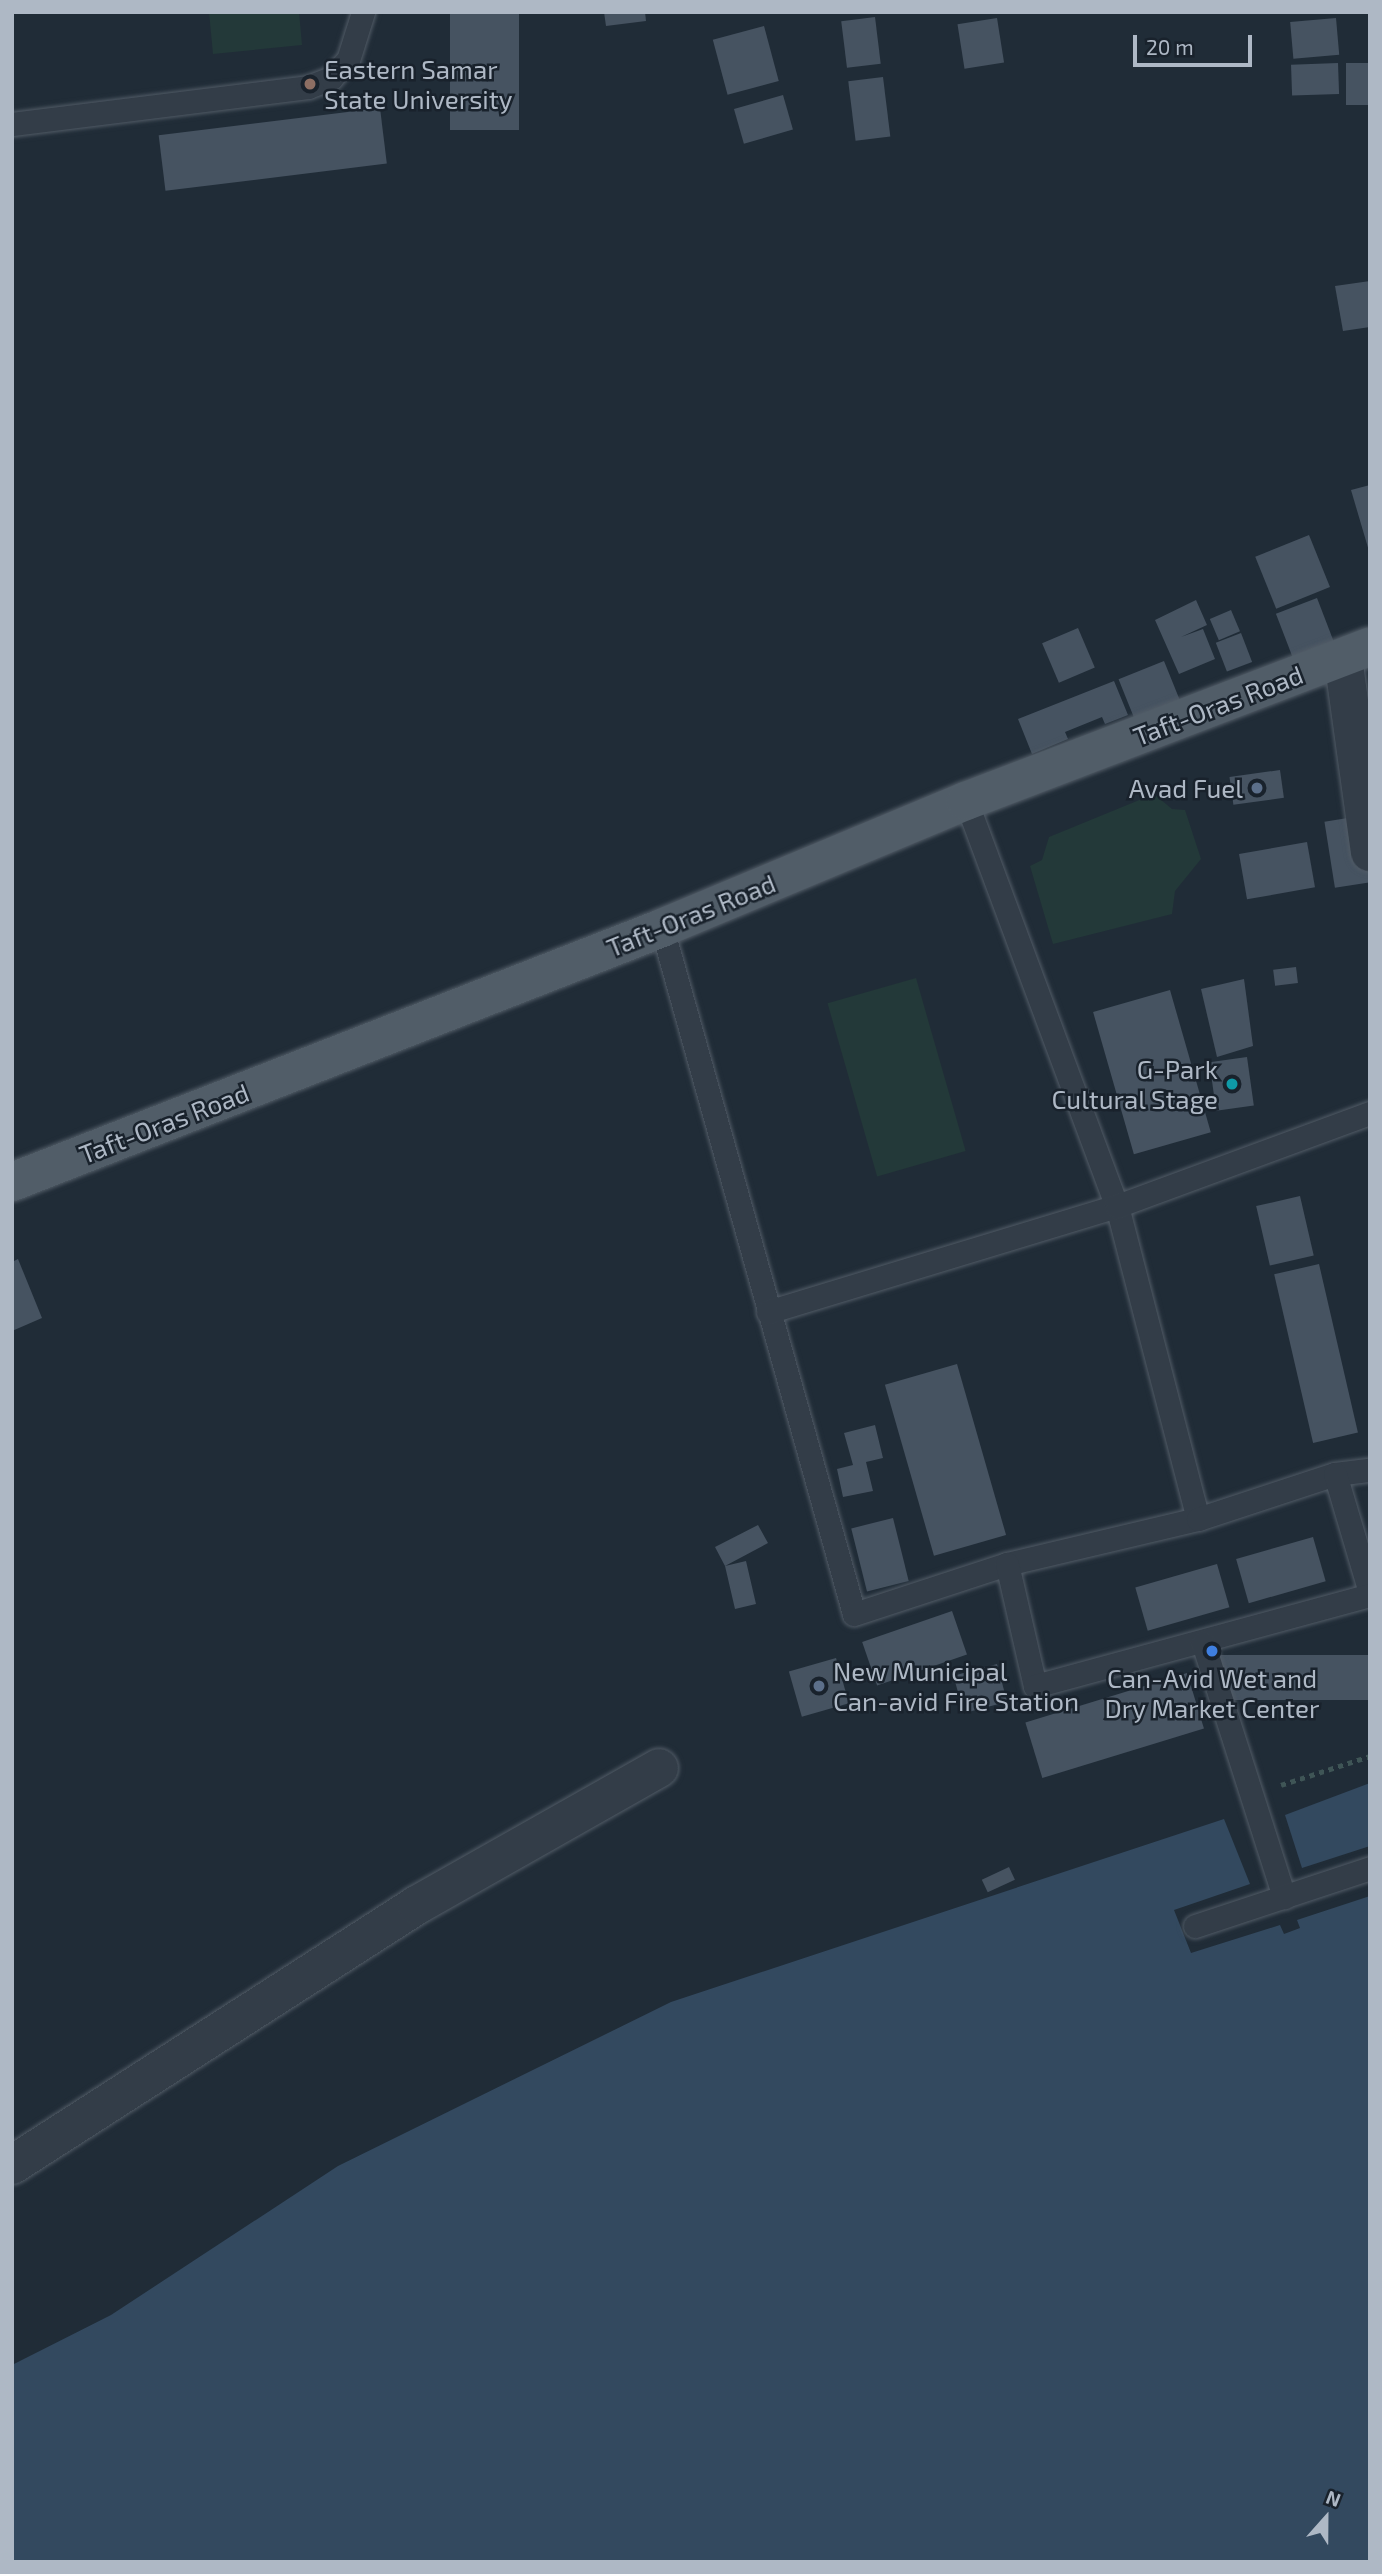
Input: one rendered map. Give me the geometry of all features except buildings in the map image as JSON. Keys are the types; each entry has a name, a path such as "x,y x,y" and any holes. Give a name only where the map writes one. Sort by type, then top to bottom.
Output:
{"main road":[{"name":"Taft-Oras Road","path":"12,1182 662,928 965,801 1356,652"}],"street":[{"path":"1356,652 1370,852"},
{"path":"12,2165 417,1905 659,1769"}],"lane":[{"path":"12,124 308,87 331,78 348,60 363,12"},
{"path":"965,801 1117,1206 1198,1519"},
{"path":"662,928 854,1614 1007,1564 1198,1519 1335,1474 1370,1470"},
{"path":"768,1312 1117,1206 1370,1113"},
{"path":"1007,1564 1035,1686 1203,1643 1370,1593 1335,1474"},
{"path":"1203,1643 1284,1897"},
{"path":"1195,1926 1370,1868"}],"path":[{"path":"1252,1794 1370,1756"}],"green space":[{"path":"209,12 299,12 302,45 213,54"},
{"path":"1154,794 1172,809 1185,810 1201,859 1175,891 1172,914 1053,944 1030,866 1042,860 1049,837"},
{"path":"916,978 966,1151 877,1176 828,1003"}],"water":[{"path":"1370,1783 1370,1846 1302,1868 1285,1815"},
{"path":"1224,1819 1250,1884 1174,1910 1191,1953 1280,1925 1284,1934 1300,1928 1297,1920 1370,1896 1370,2562 12,2562 12,2365 111,2315 338,2166 671,2002"}],"place":[{"name":"Eastern Samar State University","path":"310,84"},
{"name":"Avad Fuel","path":"1257,788"},
{"name":"G-Park Cultural Stage","path":"1232,1084"},
{"name":"Can-Avid Wet and Dry Market Center","path":"1212,1651"},
{"name":"New Municipal Can-avid Fire Station","path":"819,1686"}]}
